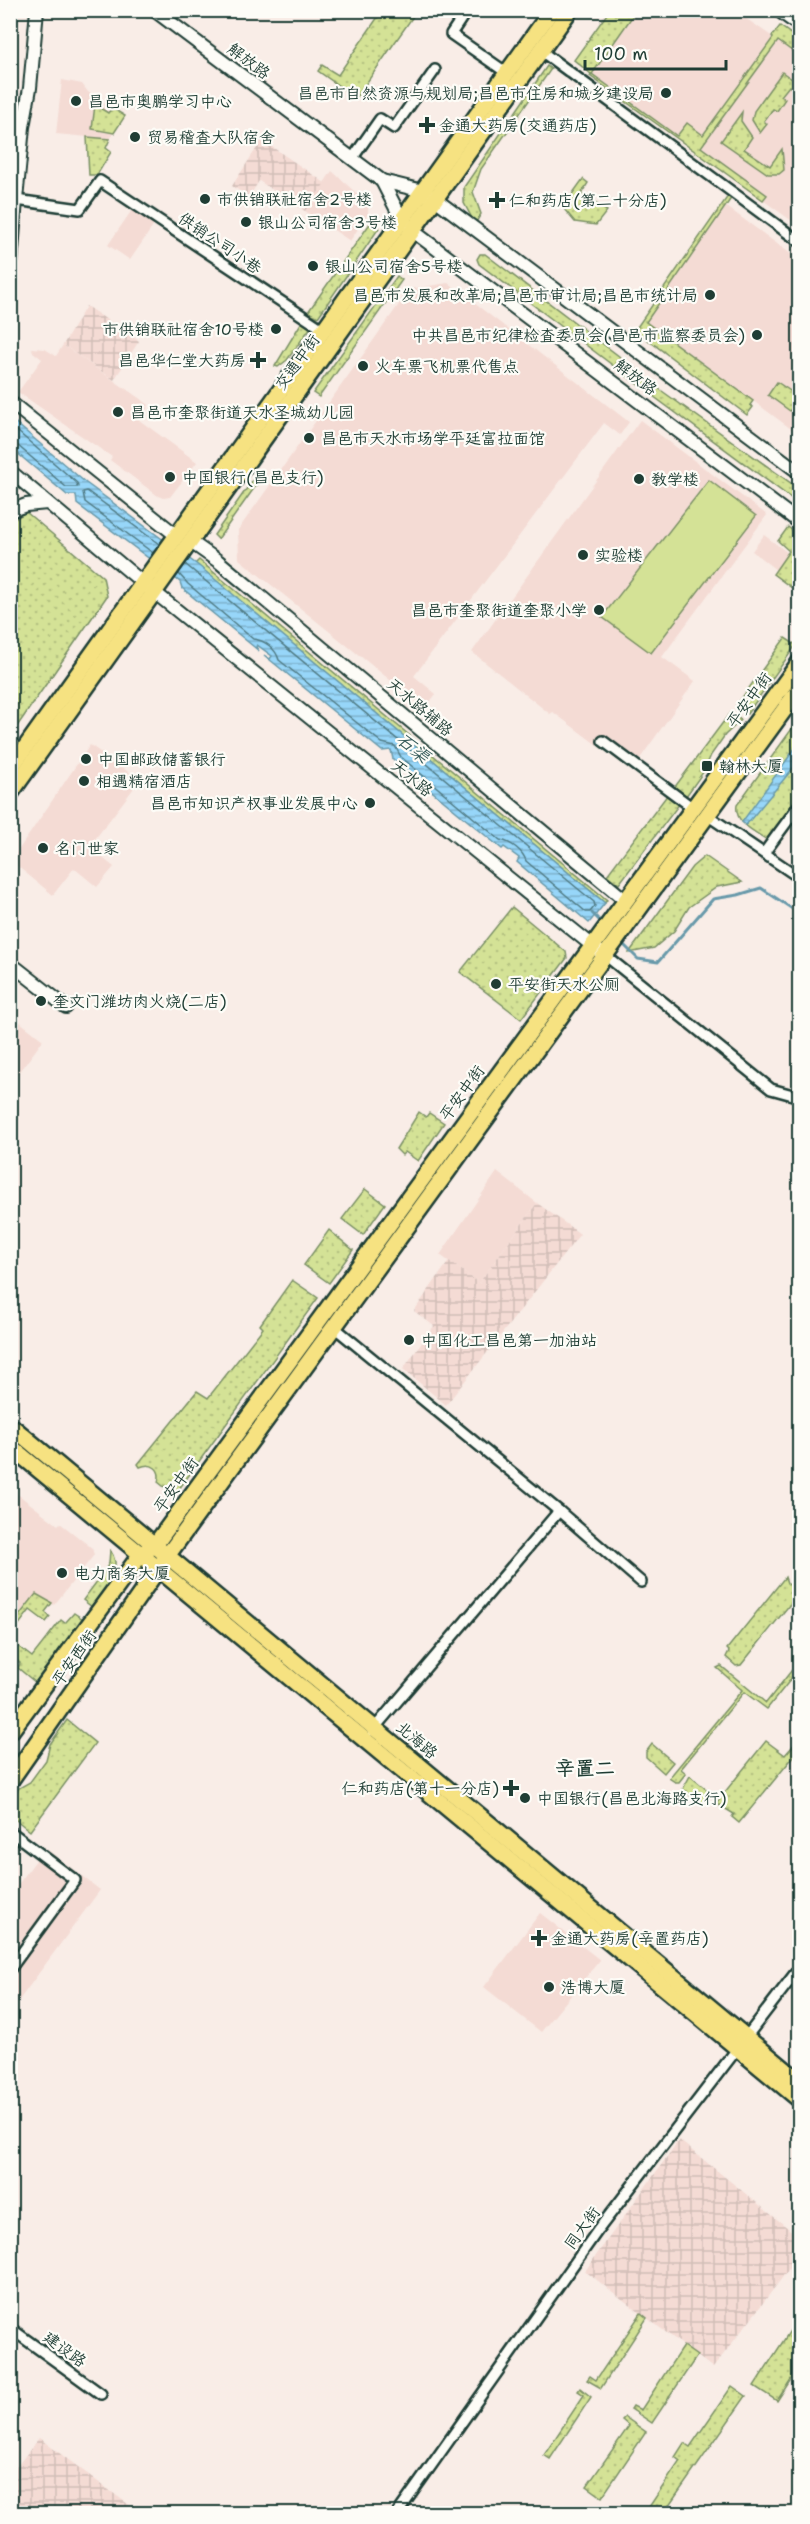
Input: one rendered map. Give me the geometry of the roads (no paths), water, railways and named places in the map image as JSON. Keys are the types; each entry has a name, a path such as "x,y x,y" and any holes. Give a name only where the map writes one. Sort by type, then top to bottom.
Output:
{"main road":[{"name":"交通中街","path":"429,195 507,73 552,10"},
{"name":"交通中街","path":"10,794 149,587 407,225 570,10"},
{"name":"交通中街","path":"181,543 324,330 407,225"},
{"name":"交通中街","path":"10,769 149,587"},
{"name":"平安中街","path":"154,1545 800,662"},
{"name":"平安中街","path":"162,1562 800,688"},
{"name":"北海路","path":"10,1425 154,1545 162,1562"},
{"name":"北海路","path":"10,1446 141,1554 162,1562 369,1733 742,2043 800,2100"},
{"name":"平安西街","path":"10,1732 141,1554 154,1545"},
{"name":"平安西街","path":"10,1781 162,1562"},
{"name":"北海路","path":"742,2043 800,2082"}],"street":[{"path":"10,277 23,127 30,88 37,10"},
{"path":"467,10 451,34 507,73"},
{"path":"778,10 800,26"},
{"name":"解放路","path":"155,11 382,181 429,195 800,473"},
{"path":"541,51 800,242"},
{"path":"352,159 380,118 394,128 435,70"},
{"name":"供销公司小巷","path":"16,200 80,209 100,181 324,330"},
{"name":"解放路","path":"382,181 407,225 800,523"},
{"name":"天水路辅路","path":"10,402 181,543 218,561 623,904"},
{"name":"天水路","path":"10,471 149,587 597,939 771,1089 800,1097"},
{"path":"10,511 26,505 47,502"},
{"path":"603,741 693,808"},
{"path":"764,853 800,804"},
{"path":"707,815 800,878"},
{"path":"10,963 66,1007"},
{"path":"334,1327 559,1511 641,1582"},
{"path":"369,1733 559,1511"},
{"path":"10,1831 75,1880 10,1969"},
{"name":"同大街","path":"397,2514 598,2230 800,1967"},
{"name":"建设路","path":"10,2328 101,2394"}],"water":[{"path":"10,418 86,483 199,566 605,903 589,923 517,862 519,858 504,847 502,849 393,759 391,750 382,751 264,655 270,659 272,656 257,645 259,651 182,588 180,582 77,504 76,495 67,495 11,448"},
{"path":"796,747 799,748 799,761 746,825 742,822"}],"waterway":[{"name":"石渠","path":"622,943 638,959 658,962 713,899 761,888 800,914"},
{"name":"石渠","path":"592,913 602,923"}],"place":[{"name":"昌邑市自然资源与规划局;昌邑市住房和城乡建设局","path":"666,93"},
{"name":"昌邑市奥鹏学习中心","path":"76,101"},
{"name":"金通大药房(交通药店)","path":"427,125"},
{"name":"贸易稽查大队宿舍","path":"135,137"},
{"name":"市供销联社宿舍2号楼","path":"205,199"},
{"name":"仁和药店(第二十分店)","path":"497,200"},
{"name":"银山公司宿舍3号楼","path":"246,222"},
{"name":"银山公司宿舍5号楼","path":"313,266"},
{"name":"昌邑市发展和改革局;昌邑市审计局;昌邑市统计局","path":"710,295"},
{"name":"市供销联社宿舍10号楼","path":"276,329"},
{"name":"中共昌邑市纪律检查委员会(昌邑市监察委员会)","path":"757,335"},
{"name":"昌邑华仁堂大药房","path":"258,360"},
{"name":"火车票飞机票代售点","path":"363,366"},
{"name":"昌邑市奎聚街道天水圣城幼儿园","path":"118,412"},
{"name":"昌邑市天水市场学平廷富拉面馆","path":"309,438"},
{"name":"中国银行(昌邑支行)","path":"170,477"},
{"name":"教学楼","path":"639,479"},
{"name":"实验楼","path":"583,555"},
{"name":"昌邑市奎聚街道奎聚小学","path":"599,610"},
{"name":"中国邮政储蓄银行","path":"86,759"},
{"name":"翰林大厦","path":"707,766"},
{"name":"相遇精宿酒店","path":"84,781"},
{"name":"昌邑市知识产权事业发展中心","path":"370,803"},
{"name":"名门世家","path":"43,848"},
{"name":"平安街天水公厕","path":"496,984"},
{"name":"奎文门潍坊肉火烧(二店)","path":"41,1001"},
{"name":"中国化工昌邑第一加油站","path":"409,1340"},
{"name":"电力商务大厦","path":"62,1573"},
{"name":"仁和药店(第十一分店)","path":"511,1788"},
{"name":"中国银行(昌邑北海路支行)","path":"525,1798"},
{"name":"金通大药房(辛置药店)","path":"539,1938"},
{"name":"浩博大厦","path":"549,1987"}],"district":[{"name":"辛置二","path":"585,1768"}]}
